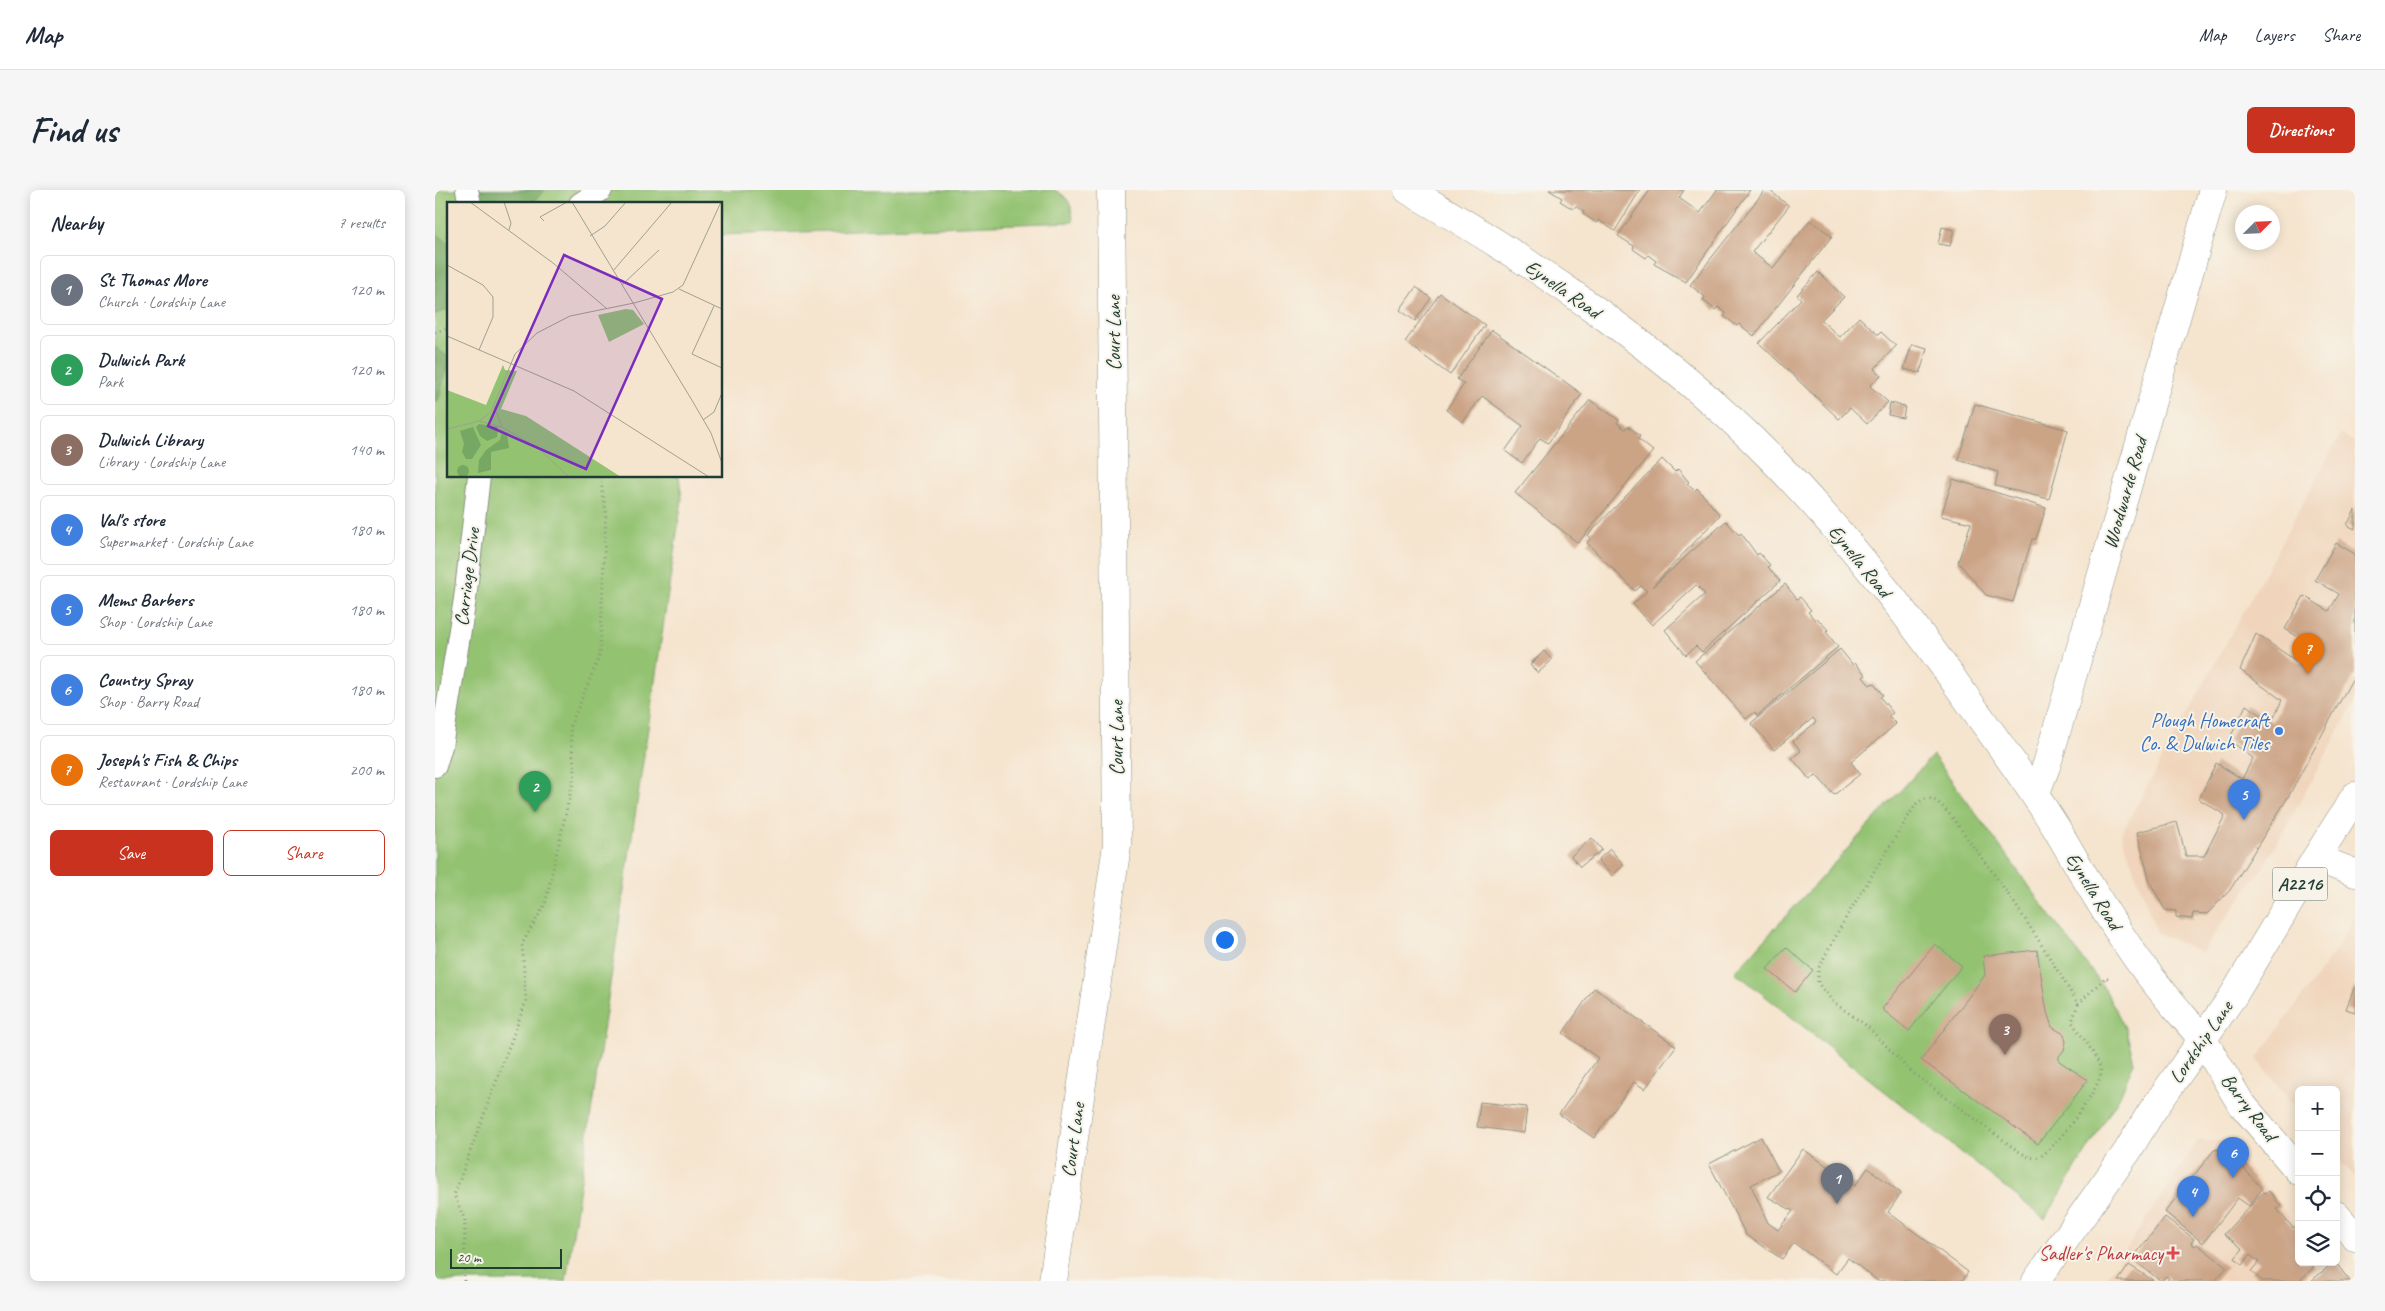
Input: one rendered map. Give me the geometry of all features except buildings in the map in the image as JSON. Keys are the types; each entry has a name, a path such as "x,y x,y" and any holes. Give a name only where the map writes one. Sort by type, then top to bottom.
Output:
{"street":[{"name":"Court Lane","path":"1053,1281 1117,845 1111,190"},
{"name":"Eynella Road","path":"1407,190 1514,255 1601,314 1704,397 1768,455 1847,543 1965,696 2035,795 2101,905 2146,970 2203,1040"},
{"name":"Woodwarde Road","path":"2035,795 2047,764 2213,190"},
{"name":"Lordship Lane","path":"2036,1281 2127,1152 2150,1114 2233,996 2355,796"},
{"path":"2316,858 2355,873"},
{"name":"Barry Road","path":"2203,1040 2240,1102 2295,1166"},
{"path":"2340,1220 2355,1237"}],"lane":[{"path":"583,202 601,190"},
{"name":"Carriage Drive","path":"435,766 441,746 465,599 479,478"}],"path":[{"path":"464,1281 465,1220 454,1195 526,1001 522,944 545,904 575,773 569,727 600,655 606,512 600,478"},
{"path":"2078,1004 2004,886 1955,822 1936,802 1930,799 1923,799 1916,804 1848,914 1818,969 1818,982 1833,1002 1867,1026 1909,1070 2017,1151 2031,1158 2040,1157 2051,1149 2091,1096 2101,1074 2100,1065 2072,1022 2078,1004 2106,977 2111,984"}],"shaded area":[{"path":"2341,434 2355,443 2355,702 2267,861 2202,952 2157,933 2121,834"},
{"path":"2355,915 2355,1177 2340,1161 2340,1086 2295,1086 2295,1107 2257,1059 2335,951"},
{"path":"2198,1141 2226,1141 2295,1224 2295,1266 2321,1266 2303,1281 2105,1281"}],"green space":[{"path":"435,190 1054,190 1067,199 1071,207 1073,222 723,235 723,202 447,202 447,478 679,478 682,499 566,1281 435,1281"},
{"path":"476,190 545,190 532,202 479,202"},
{"path":"435,232 447,242 447,309 435,314"},
{"path":"435,347 447,356 447,366 438,401 435,404"},
{"path":"1933,755 2106,991 2126,1030 2134,1062 2120,1096 2045,1219 1735,972"}],"place":[{"name":"Joseph's Fish & Chips","path":"2308,674"},
{"name":"Plough Homecraft Co. & Dulwich Tiles","path":"2279,731"},
{"name":"Dulwich Park","path":"535,812"},
{"name":"Mems Barbers","path":"2244,820"},
{"name":"Dulwich Library","path":"2005,1055"},
{"name":"Country Spray","path":"2233,1178"},
{"name":"St Thomas More","path":"1837,1204"},
{"name":"Val's store","path":"2193,1217"},
{"name":"Sadler's Pharmacy","path":"2173,1253"}]}
